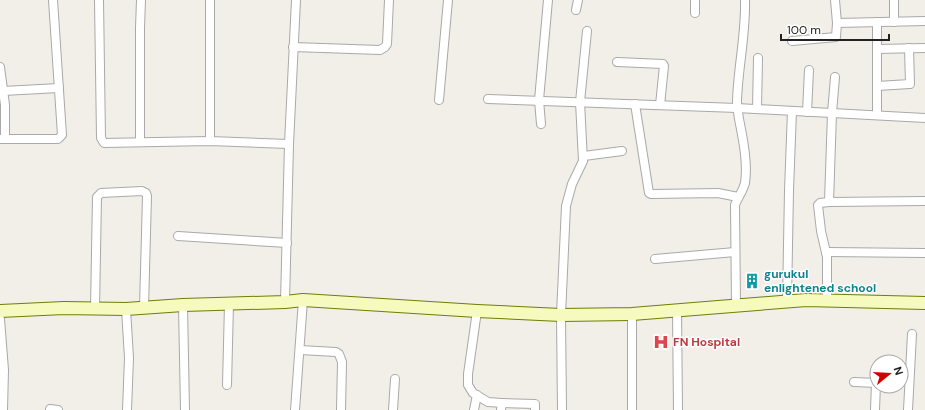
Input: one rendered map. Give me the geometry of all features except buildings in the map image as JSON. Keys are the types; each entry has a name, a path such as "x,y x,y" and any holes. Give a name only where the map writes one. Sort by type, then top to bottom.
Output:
{"street":[{"path":"0,67 5,105 3,139 58,139 62,131 53,0"},
{"path":"99,0 102,142 106,144 210,141 289,144"},
{"path":"140,142 141,0"},
{"path":"210,0 210,141"},
{"path":"285,302 289,144 296,0"},
{"path":"294,47 383,49 387,44 389,0"},
{"path":"439,100 448,0"},
{"path":"541,124 539,100 548,0"},
{"path":"576,10 578,0"},
{"path":"695,0 695,14"},
{"path":"736,306 735,205 745,183 745,162 737,108 737,85 744,42 745,0"},
{"path":"792,41 836,37 837,23 835,0"},
{"path":"894,0 894,22"},
{"path":"877,22 877,116"},
{"path":"837,23 925,22"},
{"path":"562,410 561,315 566,206 572,184 582,164 584,156 580,102 587,31"},
{"path":"877,86 910,84 909,48"},
{"path":"877,49 925,48"},
{"path":"757,109 758,58"},
{"path":"617,62 663,64 660,105"},
{"path":"807,112 809,70"},
{"path":"829,202 832,113 835,78"},
{"path":"3,90 59,88"},
{"path":"488,99 737,108 925,118"},
{"path":"635,104 648,193 718,194 738,197"},
{"path":"787,301 792,111"},
{"path":"584,156 622,151"},
{"path":"95,309 97,197 101,193 142,191 146,193 147,196 144,308"},
{"path":"827,300 827,256 821,231 818,206 820,203 925,201"},
{"path":"178,236 287,243"},
{"path":"655,259 735,252"},
{"path":"826,252 925,253"},
{"path":"295,410 303,300"},
{"path":"0,311 64,308 126,309 303,300 561,315 632,314 787,301 827,300 925,303"},
{"path":"227,385 229,304"},
{"path":"183,305 185,410"},
{"path":"126,309 129,358 127,410"},
{"path":"676,310 678,410"},
{"path":"477,311 468,374 468,385 473,393 488,402 501,407 535,404 535,410"},
{"path":"632,314 632,410"},
{"path":"0,319 4,370 3,410"},
{"path":"909,355 912,334"},
{"path":"300,350 336,352 339,354 342,362 341,410"},
{"path":"393,410 394,379"},
{"path":"854,382 869,383"},
{"path":"875,410 876,394"},
{"path":"906,394 908,410"},
{"path":"474,410 477,395"},
{"path":"50,410 58,410"}],"place":[{"name":"gurukul enlightened school","path":"752,281"},
{"name":"FN Hospital","path":"661,342"}]}
